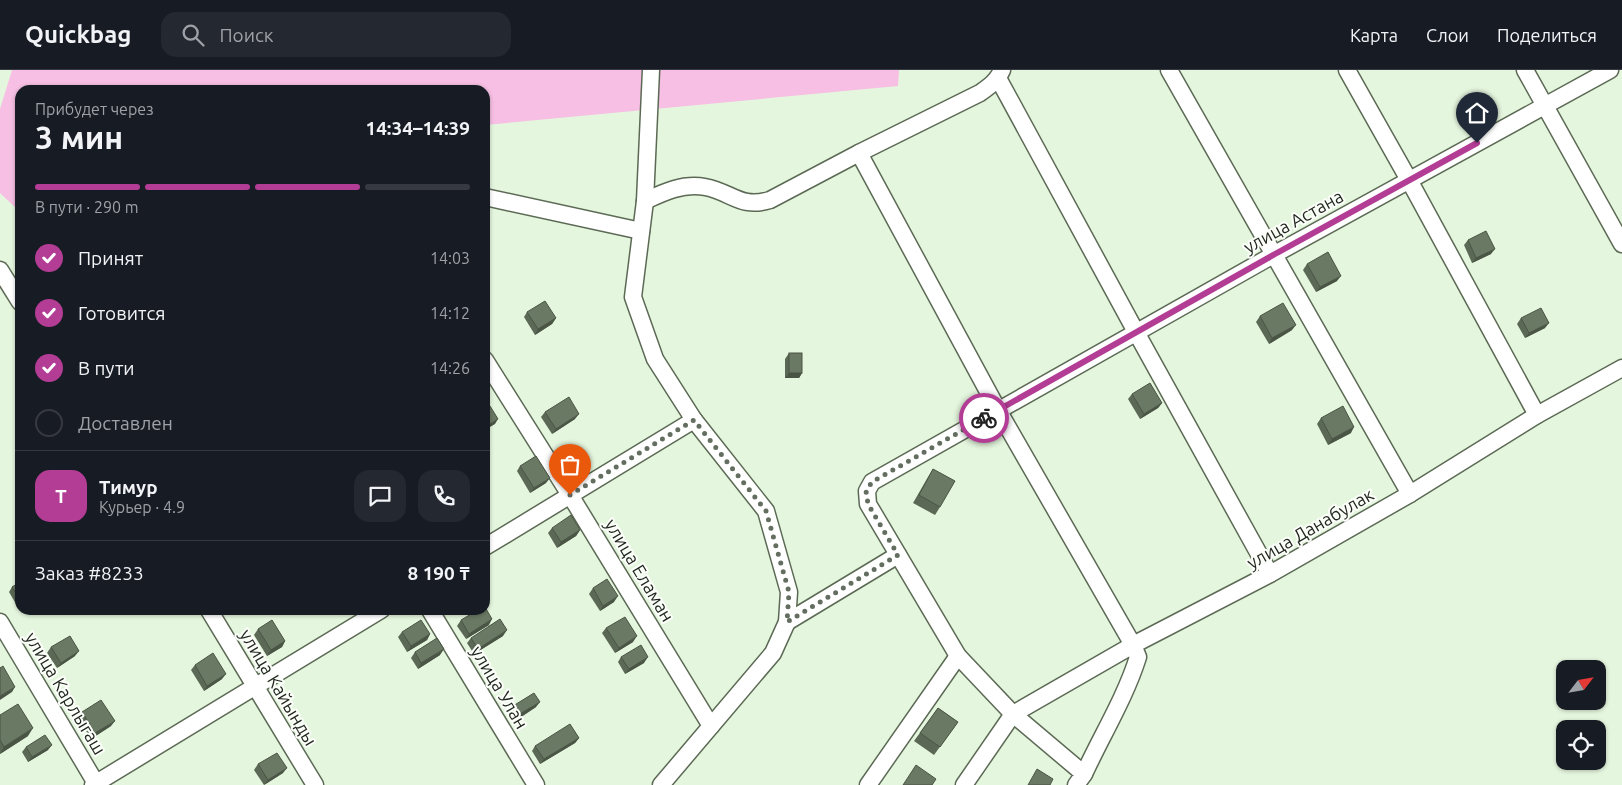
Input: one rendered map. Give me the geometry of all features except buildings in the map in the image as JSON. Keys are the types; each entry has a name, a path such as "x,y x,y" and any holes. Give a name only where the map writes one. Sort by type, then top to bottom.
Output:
{"street":[{"path":"650,70 645,201 633,297 655,359 694,420 766,511 789,592 787,622 773,653 661,785"},
{"path":"1169,70 1410,494"},
{"path":"1347,70 1537,415"},
{"path":"1525,70 1622,244"},
{"name":"улица Астана","path":"1080,779 1013,714 958,656 868,504 866,491 872,482 1275,254 1610,70"},
{"path":"645,201 668,190 689,186 706,188 746,203 758,204 770,200 980,93 1000,74 1136,332 1270,574"},
{"path":"859,153 998,410 1133,645 1138,657 1131,680 1080,779"},
{"path":"490,198 641,230"},
{"path":"9,277 15,291"},
{"name":"улица Еламан","path":"490,368 711,726"},
{"name":"улица Данабулак","path":"1013,714 1133,645 1270,574 1410,494 1537,415 1622,368"},
{"path":"490,544 694,420"},
{"path":"787,622 898,555"},
{"name":"улица Кайынды","path":"212,615 315,785"},
{"path":"95,784 373,615"},
{"name":"улица Улан","path":"433,615 536,785"},
{"name":"улица Карлыгаш","path":"0,622 95,784"},
{"path":"868,785 958,656"},
{"path":"964,785 1013,714"}],"shaded area":[{"path":"12,70 899,70 898,86 490,125 490,85 15,85 15,207 0,193 0,109"}],"way so far":[{"path":"570,495 694,420 766,511 789,592 787,622 898,555 868,504 866,491 872,482 984,418"}],"route":[{"path":"984,418 1477,143"}]}
